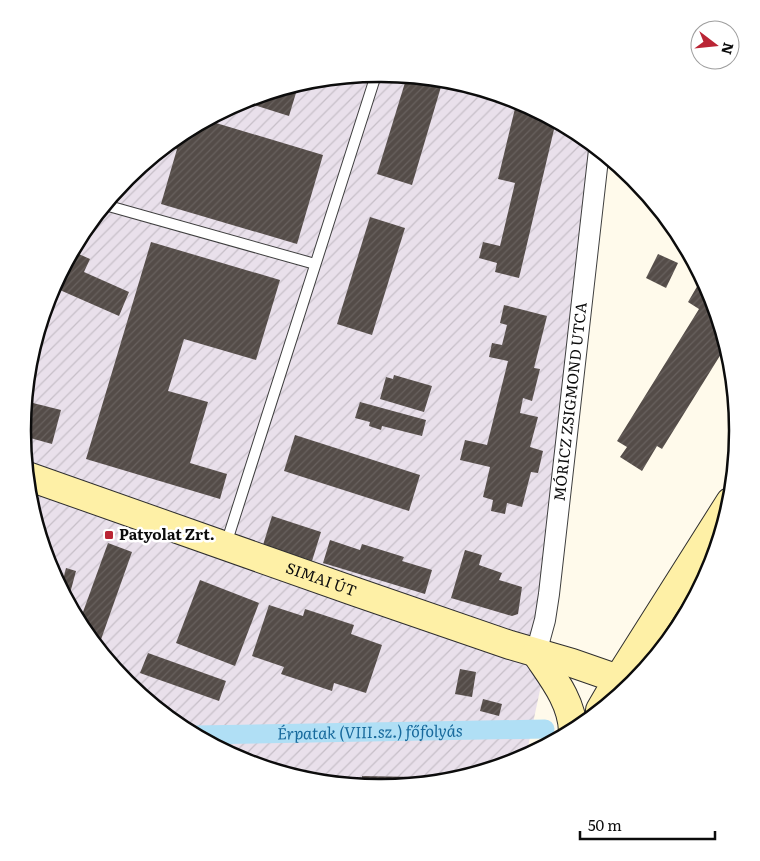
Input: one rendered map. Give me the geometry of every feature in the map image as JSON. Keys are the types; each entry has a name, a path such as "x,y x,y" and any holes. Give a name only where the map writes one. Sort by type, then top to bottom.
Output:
{"main road":[{"name":"SIMAI ÚT","path":"34,479 356,592 622,681"},
{"path":"627,677 715,528"},
{"path":"536,653 566,702 573,721"}],"street":[{"name":"MÓRICZ ZSIGMOND UTCA","path":"536,653 545,620 598,159"}],"lane":[{"path":"226,545 374,82"},
{"path":"112,207 315,264"}],"shaded area":[{"path":"357,82 403,82 426,85 448,88 492,100 554,128 602,162 550,643 528,746 492,761 448,773 403,779 357,779 312,773 268,761 206,733 150,693 103,643 67,585 43,521 34,476 32,453 31,430 34,385 43,340 67,276 103,218 150,168 206,128 247,108 312,88"}],"building":[{"path":"405,82 441,87 412,185 377,174"},
{"path":"296,92 289,116 254,105"},
{"path":"515,109 554,128 519,278 495,272 497,263 479,258 483,242 500,246 515,183 498,179"},
{"path":"216,123 323,155 297,244 161,204 177,149 175,149 186,141"},
{"path":"370,217 405,228 372,335 337,324"},
{"path":"151,242 280,280 256,360 184,339 168,391 208,402 190,463 227,474 220,499 86,459"},
{"path":"79,254 90,259 84,272 129,292 119,316 61,290"},
{"path":"658,254 678,263 666,288 646,278"},
{"path":"697,286 710,318 720,355 662,449 657,446 642,471 620,457 627,447 617,441 699,309 688,302"},
{"path":"504,305 547,316 534,368 540,369 532,401 523,398 520,413 538,417 530,447 543,451 538,473 531,472 522,507 507,503 505,514 491,511 493,500 483,497 490,467 460,460 465,440 487,445 508,361 489,357 492,343 502,345 507,325 500,323"},
{"path":"394,375 432,386 424,412 380,399 386,377 393,379"},
{"path":"360,402 426,420 422,436 382,426 381,430 369,426 370,422 355,418"},
{"path":"32,403 61,410 52,444 31,438"},
{"path":"295,435 420,475 409,511 284,471"},
{"path":"272,516 321,532 312,561 263,545"},
{"path":"330,540 360,550 362,544 404,557 402,561 432,570 425,594 323,563"},
{"path":"108,543 132,552 101,640 83,613"},
{"path":"465,550 482,555 479,565 502,573 499,580 522,587 518,614 512,616 451,598"},
{"path":"66,568 76,571 71,591 67,585 64,577"},
{"path":"200,580 259,603 235,666 176,643"},
{"path":"269,605 303,616 305,609 354,625 351,634 382,645 366,693 334,683 332,691 281,674 284,667 252,656"},
{"path":"148,653 226,681 219,701 140,673"},
{"path":"460,669 476,672 472,697 455,694"},
{"path":"483,699 502,704 499,716 480,711"},
{"path":"362,776 418,777 403,779 362,779"}],"waterway":[{"name":"Érpatak (VIII.sz.) főfolyás","path":"210,735 545,729"}],"place":[{"name":"Patyolat Zrt.","path":"109,535"}]}
